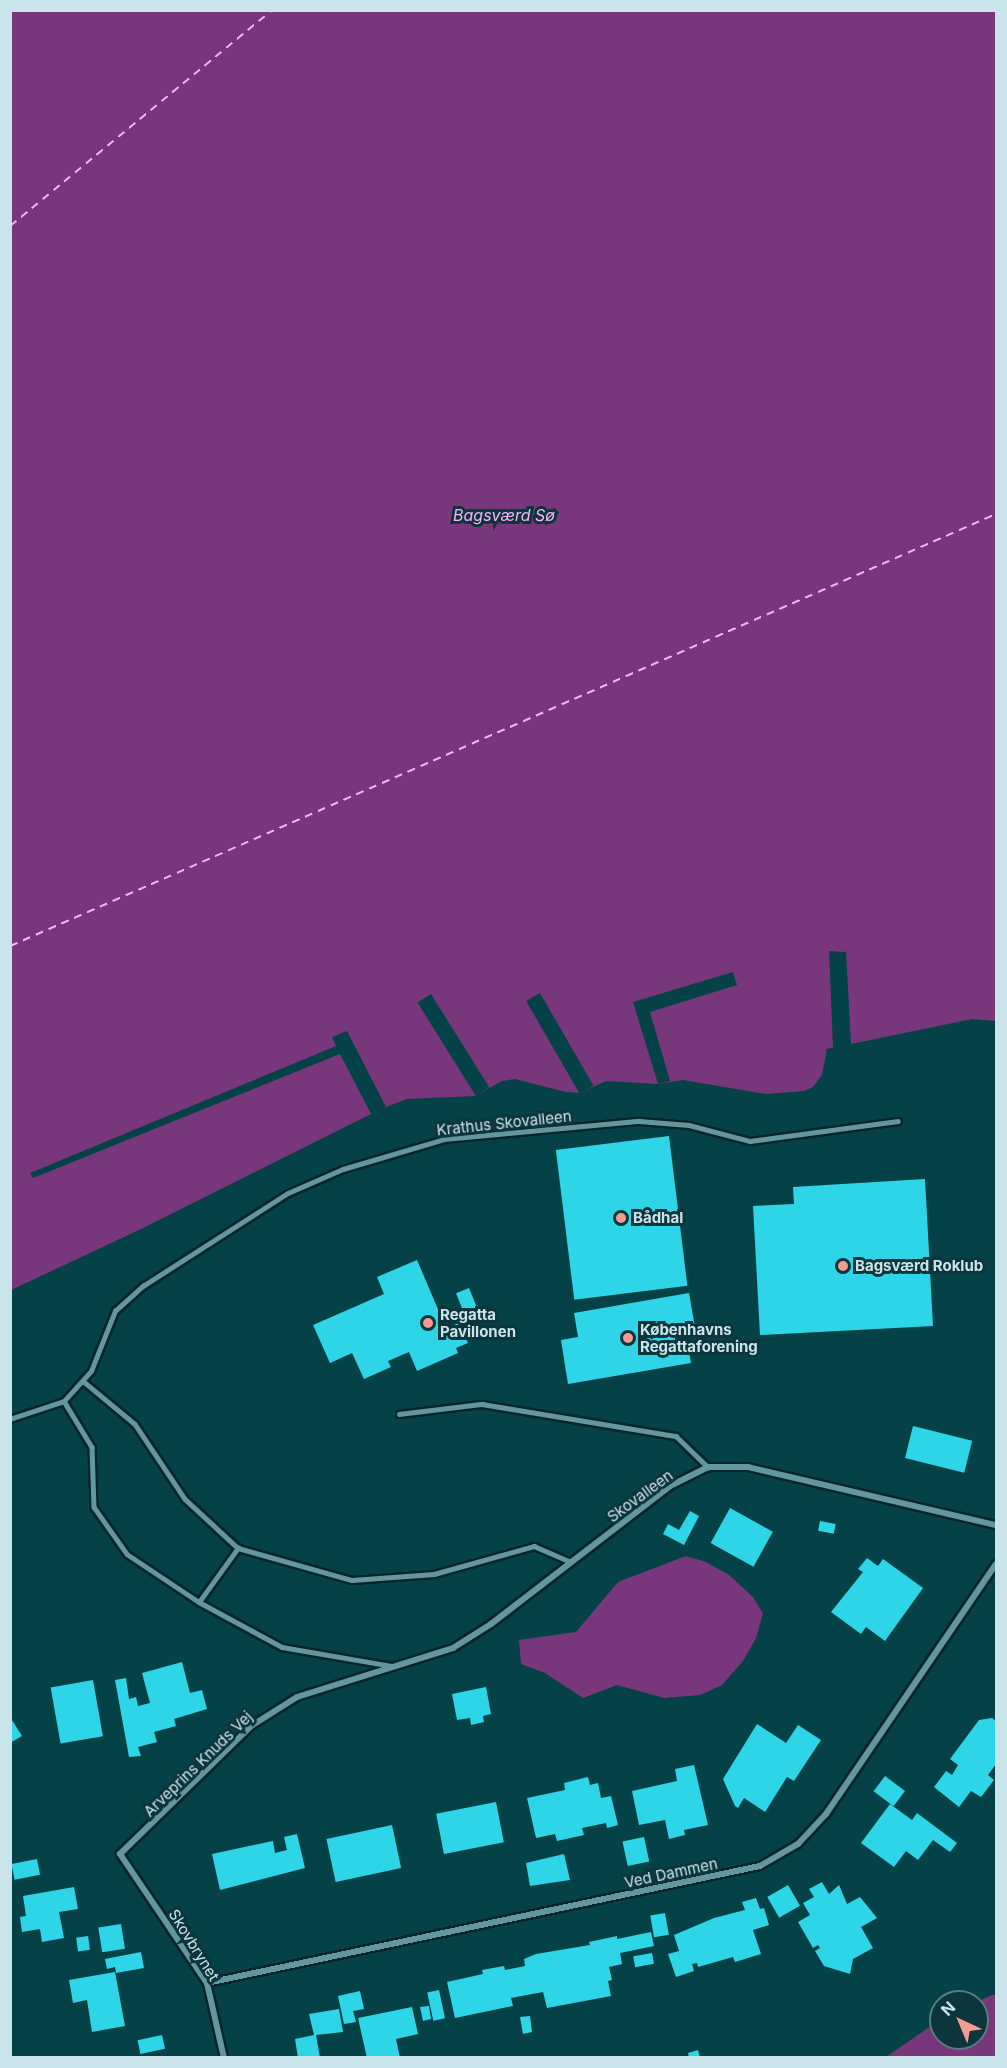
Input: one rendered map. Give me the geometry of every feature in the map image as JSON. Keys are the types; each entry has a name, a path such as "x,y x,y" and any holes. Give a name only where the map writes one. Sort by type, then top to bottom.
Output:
{"street":[{"name":"Skovalleen","path":"400,1667 453,1648 491,1624 670,1486 708,1467 748,1467 996,1525"},
{"name":"Ved Dammen","path":"207,1983 760,1866 798,1844 826,1814 996,1564"},
{"name":"Arveprins Knuds Vej","path":"120,1854 251,1726 297,1697 400,1667"},
{"name":"Skovbrynet","path":"120,1854 207,1983 224,2058"}],"lane":[{"name":"Krathus Skovalleen","path":"10,1419 64,1401 92,1371 115,1311 143,1286 288,1193 343,1169 444,1139 639,1121 688,1125 750,1141 898,1121"},
{"path":"83,1381 135,1425 185,1499 238,1548 352,1581 434,1574 534,1546 572,1562"},
{"path":"64,1401 92,1447 94,1507 127,1554 199,1602 282,1647 336,1658 400,1667"},
{"path":"399,1414 482,1404 676,1436 708,1467"},
{"path":"199,1602 238,1548"}],"water":[{"name":"Bagsværd Sø","path":"10,11 996,11 996,1021 972,1019 827,1049 822,1075 813,1087 804,1091 766,1094 683,1080 658,1084 606,1081 580,1093 566,1092 515,1079 502,1081 475,1096 407,1099 381,1109 141,1229 11,1290"},
{"path":"686,1556 706,1562 729,1575 752,1596 763,1613 756,1638 743,1661 722,1685 700,1695 664,1698 617,1685 583,1698 545,1673 521,1664 519,1640 576,1632 618,1582"},
{"path":"996,1995 996,2057 886,2057 929,2027 929,2050 989,2050 989,1996"}],"pier":[{"path":"829,951 846,952 851,1044 865,1043 865,1046 829,1052 828,1059 826,1049 833,1048"},
{"path":"733,972 737,985 650,1012 670,1081 658,1084 633,1002"},
{"path":"540,993 594,1086 580,1094 526,1001"},
{"path":"431,994 489,1087 476,1096 417,1002"},
{"path":"347,1031 386,1107 371,1114 340,1054 33,1178 30,1173 336,1046 332,1037"}],"building":[{"name":"Bådhal","path":"669,1136 687,1286 574,1300 556,1150"},
{"name":"Bagsværd Roklub","path":"925,1179 933,1326 760,1335 753,1206 794,1204 793,1187"},
{"path":"417,1260 446,1328 459,1323 468,1343 456,1348 458,1353 417,1371 409,1352 388,1361 391,1367 364,1379 352,1353 330,1363 313,1325 384,1294 377,1277"},
{"path":"469,1288 479,1313 466,1318 456,1293"},
{"name":"Københavns Regattaforening","path":"689,1293 695,1327 685,1329 691,1363 568,1384 561,1340 578,1337 574,1313"},
{"path":"913,1426 972,1441 964,1473 905,1458"},
{"path":"730,1508 773,1532 753,1567 711,1543"},
{"path":"690,1511 699,1516 684,1545 663,1534 668,1524 679,1530"},
{"path":"820,1521 836,1524 834,1534 818,1531"},
{"path":"867,1558 878,1566 883,1559 923,1588 885,1641 866,1627 861,1634 831,1612 863,1572 858,1569"},
{"path":"182,1662 190,1693 202,1690 207,1709 174,1719 176,1726 154,1732 157,1742 138,1747 141,1756 129,1757 115,1680 126,1678 129,1699 136,1697 138,1706 150,1703 142,1673"},
{"path":"93,1680 103,1736 61,1744 51,1687"},
{"path":"486,1687 491,1714 483,1716 484,1722 471,1725 470,1718 457,1720 452,1694"},
{"path":"10,1717 22,1736 10,1743"},
{"path":"992,1718 996,1721 996,1764 988,1775 994,1780 981,1797 971,1791 959,1807 934,1787 946,1771 952,1775 958,1765 950,1759 979,1720"},
{"path":"757,1724 786,1743 798,1725 821,1740 794,1781 787,1777 765,1812 744,1798 738,1808 735,1806 723,1779"},
{"path":"694,1765 708,1825 684,1830 685,1835 669,1839 665,1820 639,1825 632,1791 677,1781 675,1769"},
{"path":"885,1776 905,1791 894,1806 874,1791"},
{"path":"588,1777 590,1785 598,1783 601,1798 611,1796 618,1825 607,1828 606,1823 582,1828 584,1835 557,1841 555,1834 536,1838 527,1798 565,1790 564,1783"},
{"path":"496,1802 504,1842 444,1854 436,1814"},
{"path":"890,1804 912,1820 917,1813 957,1843 950,1852 933,1840 918,1860 906,1851 894,1867 861,1843"},
{"path":"392,1825 401,1868 336,1882 326,1839"},
{"path":"297,1834 305,1868 220,1890 212,1854 273,1841 275,1853 287,1850 284,1837"},
{"path":"644,1837 649,1861 628,1866 622,1842"},
{"path":"564,1854 570,1880 530,1886 526,1863"},
{"path":"37,1859 40,1875 15,1880 11,1864"},
{"path":"822,1882 829,1894 839,1885 847,1904 860,1897 877,1918 861,1927 873,1948 853,1959 850,1974 824,1966 815,1951 820,1948 818,1945 813,1948 798,1922 810,1915 803,1903 814,1897 809,1889"},
{"path":"788,1885 800,1906 779,1918 767,1897"},
{"path":"74,1887 78,1909 59,1912 64,1938 42,1942 40,1929 22,1932 20,1917 26,1916 23,1896"},
{"path":"756,1898 760,1909 764,1908 769,1925 753,1930 761,1954 735,1962 733,1957 698,1967 697,1963 692,1964 694,1971 676,1977 668,1954 679,1951 674,1935 714,1918 745,1910 742,1902"},
{"path":"665,1913 669,1935 654,1937 650,1916"},
{"path":"121,1924 125,1949 102,1952 98,1928"},
{"path":"651,1932 654,1946 620,1953 622,1964 609,1967 612,1980 608,1981 611,1996 547,2008 543,1992 511,1998 513,2006 455,2018 447,1982 483,1974 482,1970 504,1966 505,1970 525,1966 524,1959 536,1954 590,1945 589,1942 617,1936 617,1939"},
{"path":"88,1936 90,1950 78,1952 76,1938"},
{"path":"141,1952 144,1968 116,1973 115,1967 107,1969 105,1959"},
{"path":"652,1953 654,1964 635,1967 633,1956"},
{"path":"115,1972 125,2026 92,2032 87,2000 73,2003 69,1980"},
{"path":"439,1990 445,2018 433,2021 427,1992"},
{"path":"360,1991 364,2009 353,2011 356,2022 344,2024 338,1996"},
{"path":"429,2006 431,2019 423,2021 420,2007"},
{"path":"412,2007 418,2034 396,2039 400,2058 367,2058 358,2018"},
{"path":"339,2009 343,2032 316,2035 320,2058 298,2058 295,2039 314,2035 309,2014"},
{"path":"530,2016 532,2032 523,2034 520,2017"},
{"path":"162,2035 165,2049 140,2054 138,2040"},
{"path":"698,2050 700,2058 689,2058 688,2053"}],"ferry route":[{"path":"10,226 272,10"},
{"path":"10,946 996,514"}],"place":[{"name":"Bådhal","path":"621,1218"},
{"name":"Bagsværd Roklub","path":"843,1266"},
{"name":"Regatta Pavillonen","path":"428,1323"},
{"name":"Københavns Regattaforening","path":"628,1338"}]}
